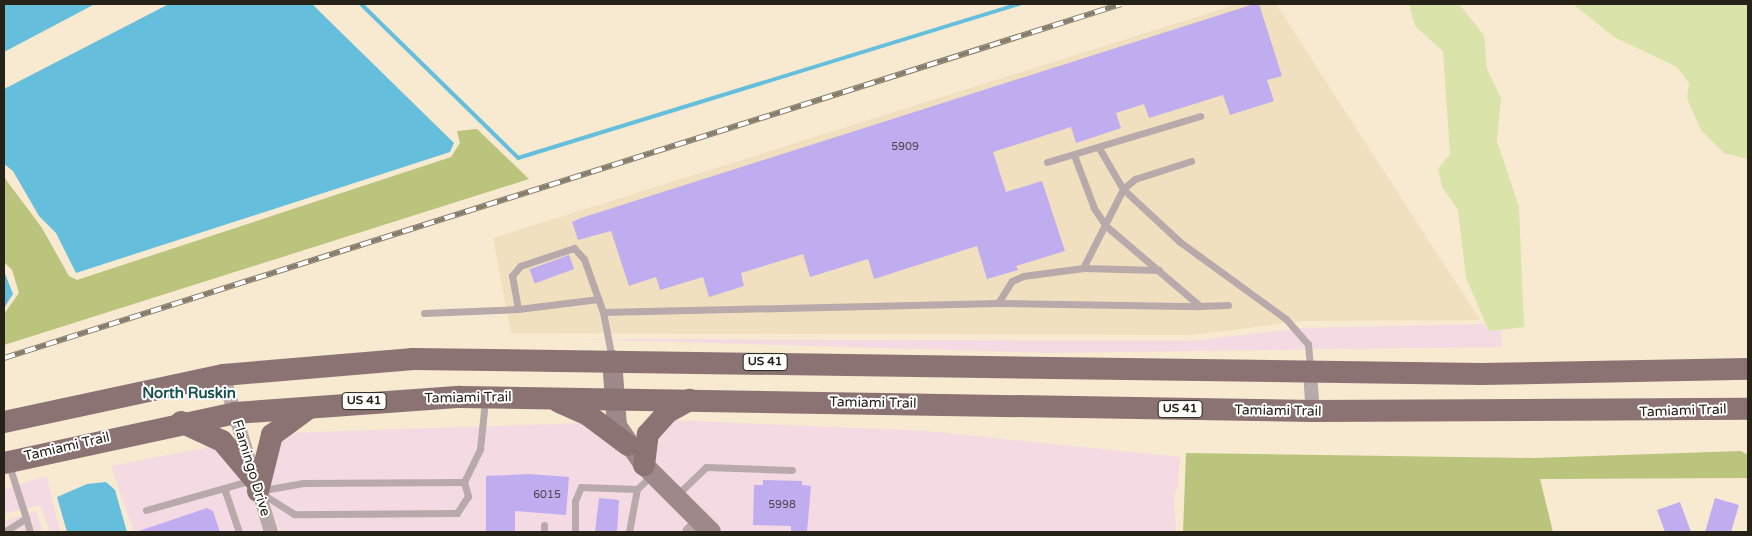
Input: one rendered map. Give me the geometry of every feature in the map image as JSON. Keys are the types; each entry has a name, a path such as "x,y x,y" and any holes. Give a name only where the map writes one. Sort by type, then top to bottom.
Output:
{"main road":[{"name":"US 41","path":"4,422 223,375 413,359 612,360 1310,372 1748,369"},
{"name":"Tamiami Trail","path":"6,462 181,422 235,413 315,405 485,397 1313,411 1748,409"},
{"path":"549,398 588,415 628,445"},
{"path":"649,469 648,434 668,412 691,400"},
{"path":"256,485 272,435 315,405"},
{"path":"181,422 222,441 256,485"}],"street":[{"path":"612,360 612,398 617,426 628,445 675,496 700,529"},
{"path":"1310,372 1313,411"},
{"name":"Flamingo Drive","path":"223,375 271,532"}],"lane":[{"path":"1047,162 1099,148 1200,116"},
{"path":"1099,148 1123,189 1180,242 1286,319 1308,344 1310,372"},
{"path":"1074,155 1094,208 1106,226 1200,306"},
{"path":"1083,268 1106,226 1123,189 1135,179 1191,161"},
{"path":"518,309 512,276 520,266 574,248 587,269 603,312 612,360"},
{"path":"998,304 1012,281 1023,276 1083,268 1159,270"},
{"path":"424,313 518,309 598,299"},
{"path":"603,312 998,304 1228,305"},
{"path":"256,485 294,514 457,513 468,496 464,482 480,449 485,397"},
{"path":"6,462 30,532"},
{"path":"675,496 706,467 792,470"},
{"path":"629,532 637,489 649,469"},
{"path":"146,510 224,488 256,485 464,482"},
{"path":"575,532 575,501 581,487 637,489"},
{"path":"224,488 239,532"},
{"path":"4,532 26,518"}],"shaded area":[{"path":"1238,4 1276,4 1480,320 1302,321 1192,335 511,333 493,238"},
{"path":"1484,324 1489,331 1501,329 1502,347 1050,353 575,339 1191,341 1302,328"},
{"path":"669,420 926,431 1180,457 1178,487 1174,495 1176,532 723,532 651,461 652,446"},
{"path":"585,423 622,450 690,522 679,532 279,532 266,490 284,433"},
{"path":"215,446 248,484 263,532 134,532 111,466"},
{"path":"47,476 60,532 50,532 40,505 4,514 4,489"},
{"path":"36,511 43,532 4,532 4,521"}],"green space":[{"path":"1409,4 1459,4 1484,35 1487,69 1501,98 1497,141 1519,207 1524,327 1489,331 1466,278 1458,210 1442,187 1438,169 1450,154 1443,51 1415,26"},
{"path":"1573,4 1748,4 1748,159 1724,153 1701,130 1687,98 1689,83 1677,67 1614,37"},
{"path":"477,129 529,179 4,345 4,314 19,293 12,270 4,262 4,177 42,228 69,276 77,280 451,157 460,143 457,131"},
{"path":"1741,451 1748,455 1748,478 1540,479 1553,532 1183,532 1186,453 1534,458"}],"water":[{"path":"4,4 95,4 4,52"},
{"path":"169,4 312,4 454,143 450,152 76,273 56,233 39,216 13,171 4,164 4,89"},
{"path":"4,271 13,294 4,308"},
{"path":"106,482 115,490 127,532 67,532 57,497 87,484"}],"building":[{"path":"1254,4 1259,4 1282,76 1267,80 1274,101 1230,115 1223,95 1149,118 1144,104 1116,113 1121,128 1076,143 1071,127 993,152 1006,192 1042,181 1065,251 1016,266 1018,270 987,279 977,246 874,279 868,259 810,277 803,254 741,273 744,286 709,297 703,277 660,290 656,277 629,286 611,231 578,240 572,222 581,218"},
{"path":"569,255 574,269 535,283 530,269"},
{"path":"529,474 569,477 566,515 515,511 515,532 486,532 486,476"},
{"path":"763,480 802,481 802,485 811,486 807,532 791,532 791,526 753,525 754,485 763,485"},
{"path":"599,498 619,500 617,532 595,532"},
{"path":"1715,498 1739,505 1731,532 1705,532"},
{"path":"1680,502 1691,532 1665,532 1657,510"},
{"path":"207,508 213,511 220,532 136,532"}],"waterway":[{"path":"361,4 518,158 1019,4"}],"railway":[{"path":"4,358 1121,4"}],"district":[{"name":"North Ruskin","path":"189,394"}]}
